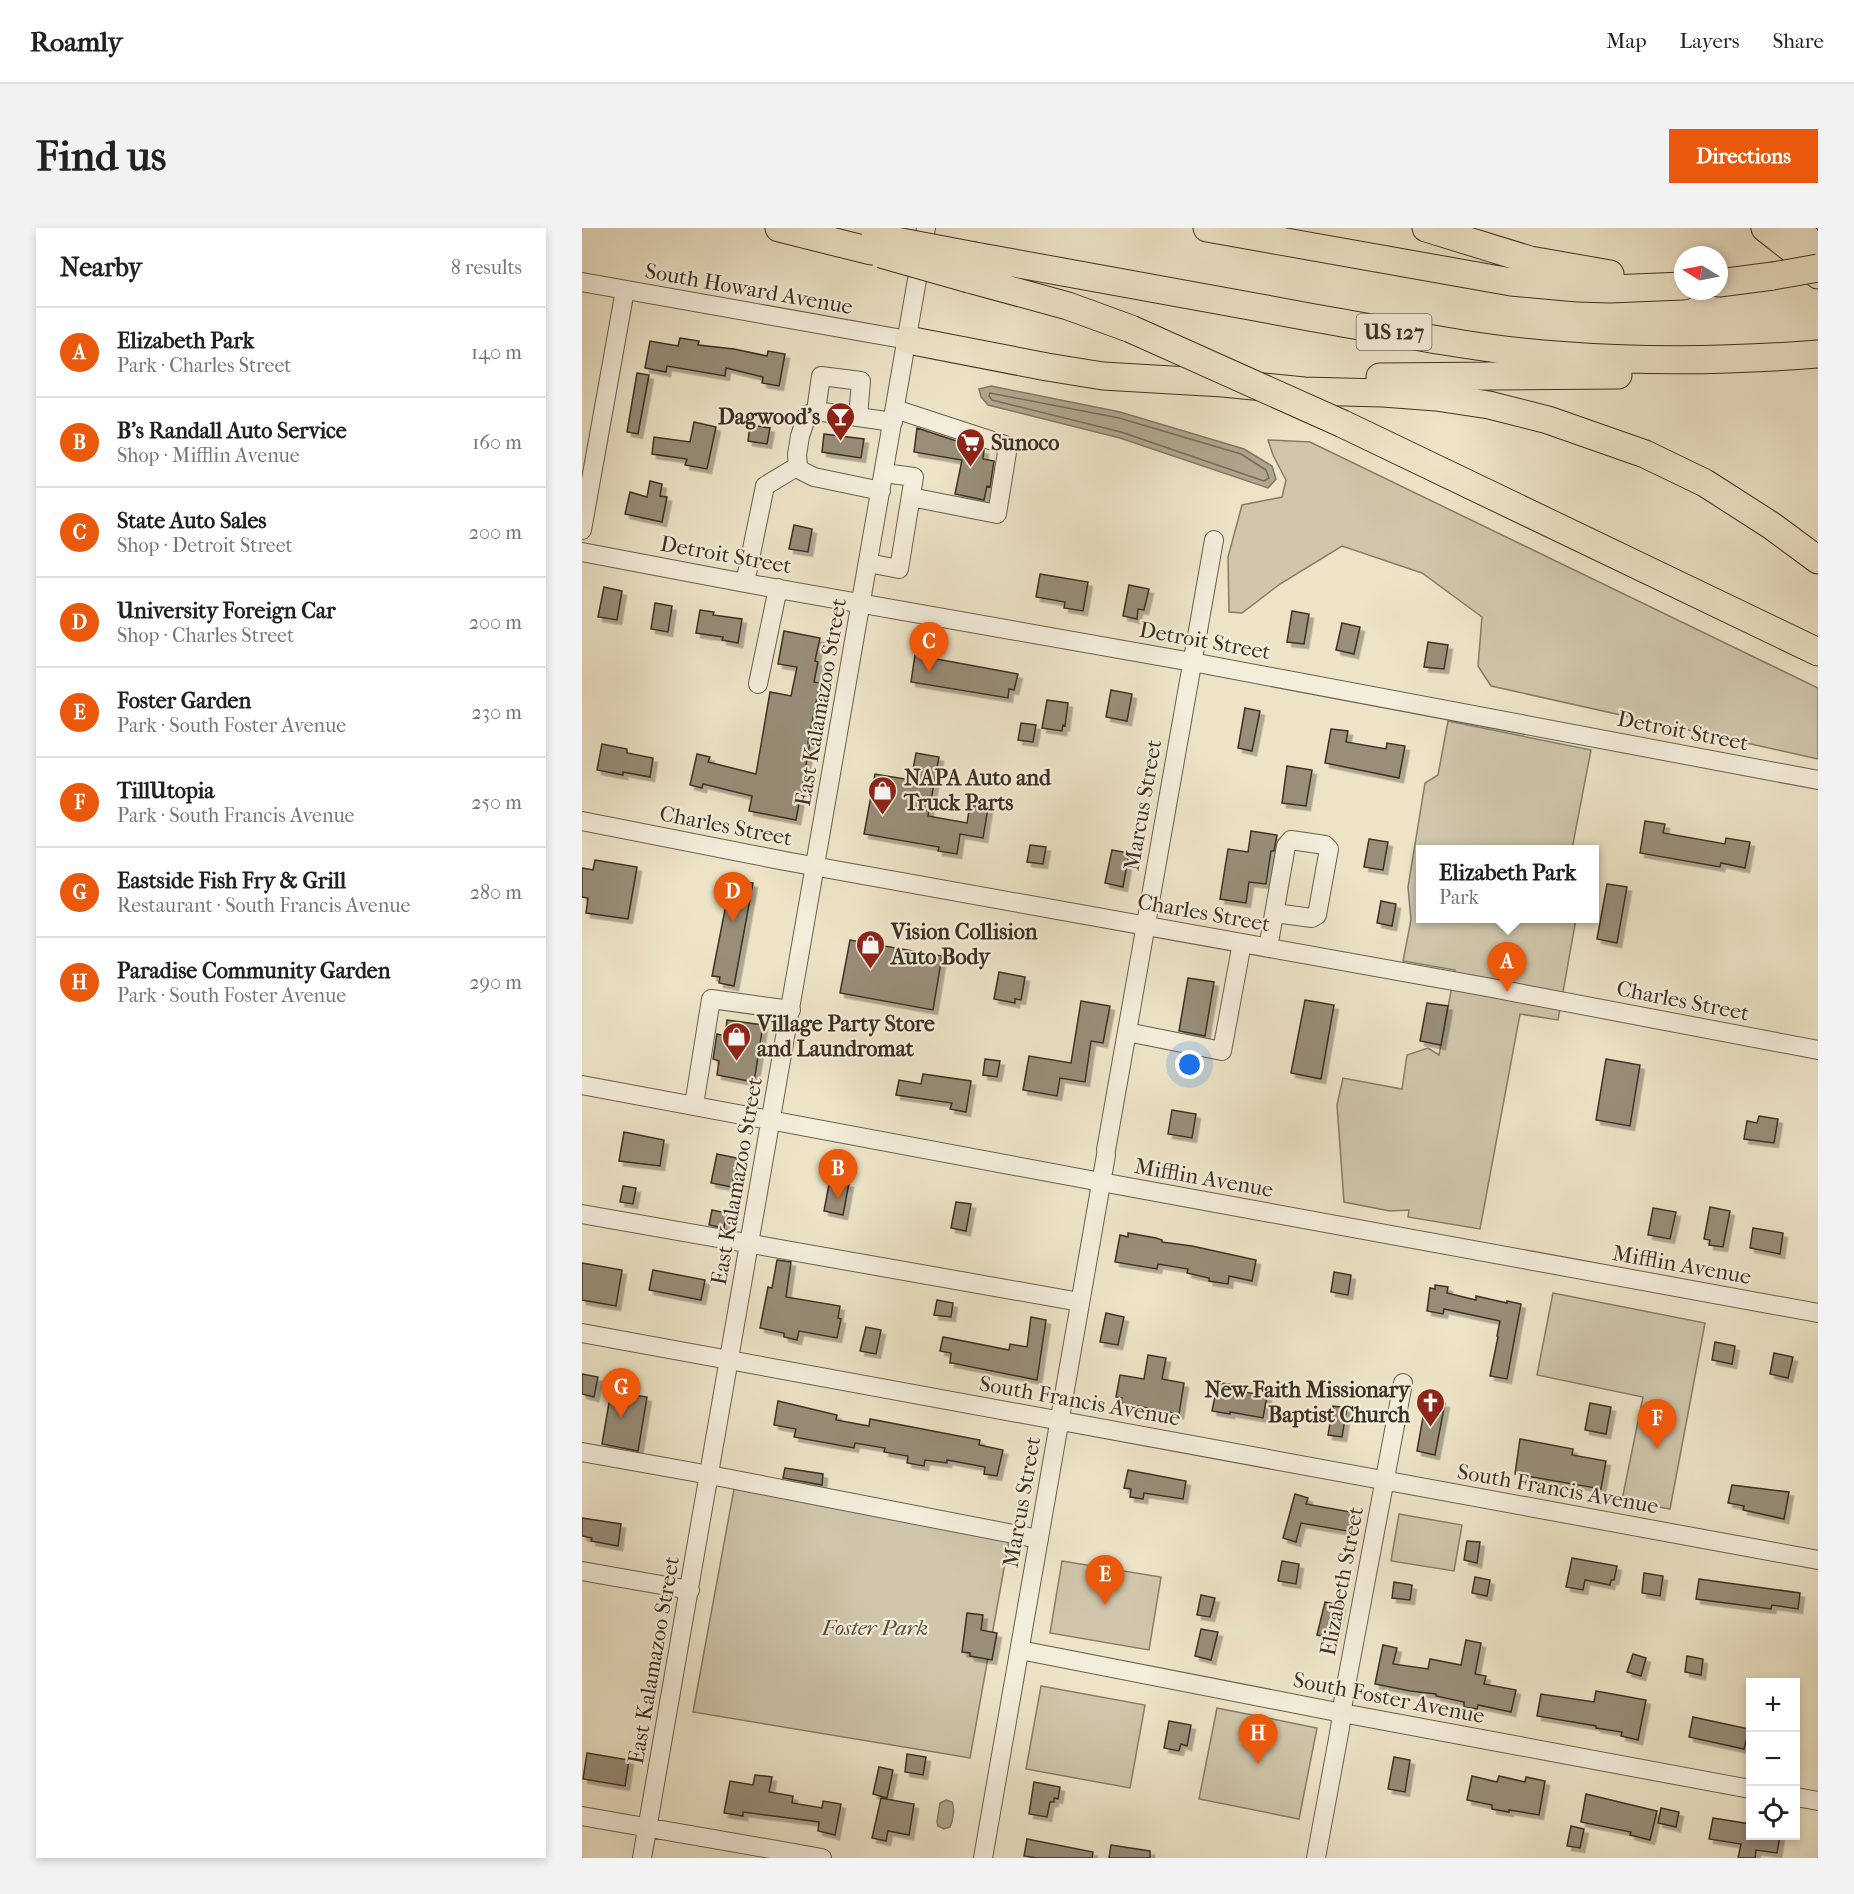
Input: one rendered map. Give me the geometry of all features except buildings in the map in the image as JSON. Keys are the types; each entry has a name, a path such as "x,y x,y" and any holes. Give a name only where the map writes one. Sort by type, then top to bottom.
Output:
{"highway":[{"path":"779,228 873,244"},
{"name":"US 127","path":"821,228 873,244 972,267 1485,347 1554,355 1680,361 1818,354"},
{"path":"1207,228 1511,282 1610,289 1674,286"},
{"path":"1426,228 1507,254 1559,266 1614,275 1674,278"},
{"path":"1765,228 1793,250 1818,275"},
{"path":"1798,228 1818,252"},
{"path":"972,267 1131,329 1344,424 1818,652"},
{"path":"1728,283 1818,268"},
{"path":"1728,277 1773,276"},
{"path":"908,340 1094,375 1223,383 1304,391 1436,397 1489,405 1548,420 1645,454 1705,483 1772,526 1818,560"},
{"path":"1223,383 1415,377 1635,374 1756,358"}],"street":[{"name":"East Kalamazoo Street","path":"642,1858 926,228"},
{"name":"South Howard Avenue","path":"582,282 908,340"},
{"path":"582,530 626,290"},
{"path":"816,411 821,376 861,381 858,417"},
{"path":"881,491 814,477 802,471 798,465 797,455 804,420 810,412 858,417 894,416 1008,446 997,514 910,497"},
{"path":"745,583 765,486 798,465"},
{"path":"868,564 899,569 914,477 884,473"},
{"name":"Marcus Street","path":"983,1858 1214,540"},
{"name":"Detroit Street","path":"582,552 1192,662 1818,780"},
{"path":"758,684 778,588"},
{"name":"Charles Street","path":"582,821 1818,1050"},
{"path":"1268,948 1275,913"},
{"path":"1127,1032 1222,1051 1242,943"},
{"path":"694,1105 711,999 791,1010"},
{"name":"Mifflin Avenue","path":"582,1085 1818,1313"},
{"path":"582,1214 1080,1302"},
{"name":"South Francis Avenue","path":"582,1334 1818,1560"},
{"name":"Elizabeth Street","path":"1316,1858 1403,1383"},
{"path":"582,1452 710,1474 1039,1539"},
{"path":"582,1571 690,1590"},
{"name":"South Foster Avenue","path":"1020,1650 1746,1788"},
{"path":"1800,1798 1818,1801"},
{"path":"582,1816 822,1858"}],"green space":[{"path":"1268,440 1310,442 1818,688 1818,759 1491,686 1478,666 1482,617 1422,573 1342,546 1280,584 1242,613 1229,612 1228,557 1242,505 1282,497 1286,480"},
{"path":"1448,721 1591,750 1573,845 1416,845 1416,923 1575,923 1558,1020 1520,1014 1480,1229 1408,1217 1409,1210 1390,1211 1344,1202 1337,1105 1343,1078 1402,1089 1407,1055 1428,1048 1439,1055 1455,970 1403,961 1411,920 1408,887 1425,783 1438,775"},
{"path":"1553,1293 1705,1323 1670,1509 1622,1500 1643,1397 1537,1375"},
{"name":"Foster Park","path":"734,1489 1010,1535 970,1758 693,1712"},
{"path":"1399,1514 1462,1525 1454,1571 1391,1561"},
{"path":"1062,1561 1161,1577 1149,1650 1050,1633"},
{"path":"1041,1686 1145,1705 1130,1788 1026,1769"},
{"path":"1217,1708 1317,1728 1299,1819 1199,1799"}],"water":[{"path":"991,386 1120,412 1244,449 1272,466 1276,479 1268,488 1120,438 988,405 981,397 979,389"},
{"path":"946,1800 952,1802 953,1814 950,1827 944,1829 938,1826 937,1822 940,1803"}],"place":[{"name":"Dagwood's","path":"841,442"},
{"name":"Sunoco","path":"970,468"},
{"name":"State Auto Sales","path":"929,672"},
{"name":"NAPA Auto and Truck Parts","path":"883,816"},
{"name":"University Foreign Car","path":"733,922"},
{"name":"Vision Collision Auto Body","path":"870,970"},
{"name":"Elizabeth Park","path":"1507,992"},
{"name":"Village Party Store and Laundromat","path":"736,1062"},
{"name":"B's Randall Auto Service","path":"838,1199"},
{"name":"Eastside Fish Fry & Grill","path":"621,1418"},
{"name":"New Faith Missionary Baptist Church","path":"1431,1428"},
{"name":"TillUtopia","path":"1657,1449"},
{"name":"Foster Garden","path":"1105,1605"},
{"name":"Paradise Community Garden","path":"1258,1764"}]}
